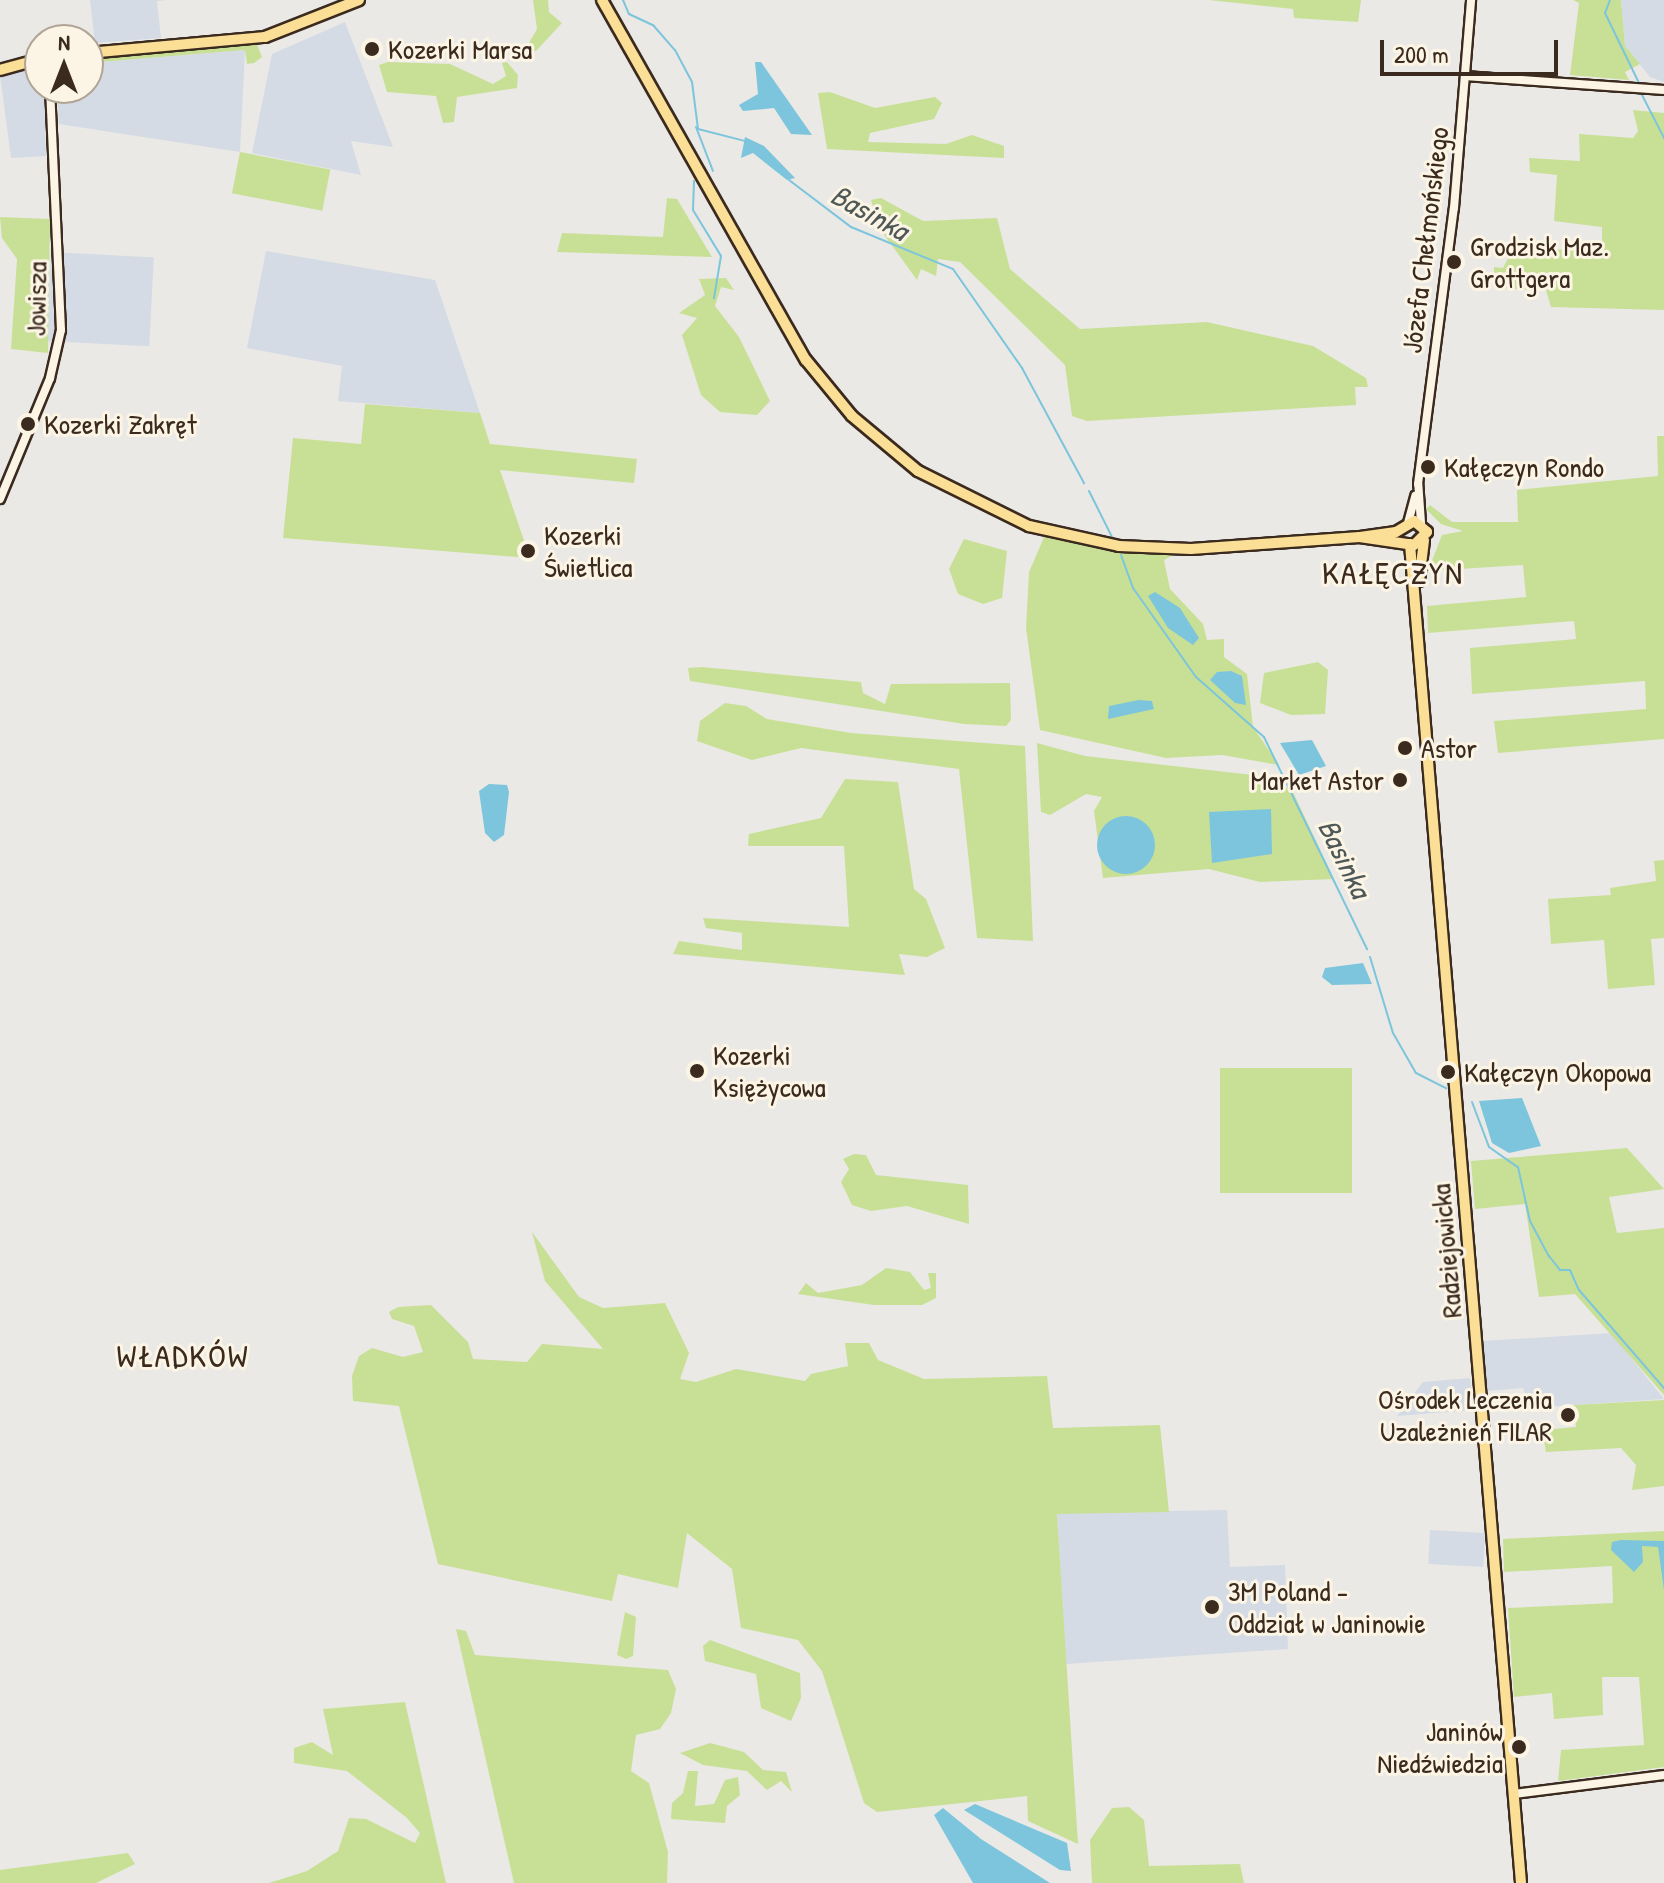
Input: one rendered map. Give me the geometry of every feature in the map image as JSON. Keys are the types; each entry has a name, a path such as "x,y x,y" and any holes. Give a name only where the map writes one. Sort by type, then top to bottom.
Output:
{"main road":[{"path":"104,52 265,37 359,0"},
{"path":"602,0 806,360 852,416 918,471 1005,517 1100,544 1191,549 1360,537 1421,523"},
{"path":"0,70 24,63"},
{"name":"Radziejowicka","path":"1417,615 1424,540 1421,523"},
{"name":"Radziejowicka","path":"1405,526 1414,578 1521,1883"},
{"path":"1360,537 1408,543 1424,540"},
{"path":"1377,539 1406,550 1414,578"}],"street":[{"name":"Józefa Chełmońskiego","path":"1405,526 1418,484 1471,0"},
{"path":"1465,76 1664,90"},
{"name":"Jowisza","path":"0,499 50,378 61,330 51,104"},
{"name":"Józefa Chełmońskiego","path":"1418,484 1421,523"},
{"path":"1514,1794 1664,1775"}],"shaded area":[{"path":"90,0 167,0 157,1 161,38 104,42 104,24 93,24"},
{"path":"1621,0 1664,0 1664,82 1650,77 1625,46"},
{"path":"345,22 393,147 351,141 361,175 252,153 272,54"},
{"path":"245,50 240,152 59,124 58,104 104,104 104,62"},
{"path":"24,69 24,104 44,104 46,156 11,158 0,75"},
{"path":"266,251 435,280 480,413 338,401 342,366 247,348"},
{"path":"51,252 154,257 149,346 46,341"},
{"path":"1611,1333 1664,1399 1530,1408 1523,1388 1486,1391 1483,1341"},
{"path":"1470,1378 1473,1410 1397,1416 1423,1382"},
{"path":"1227,1510 1230,1567 1285,1565 1288,1649 1066,1664 1057,1513"},
{"path":"1430,1530 1485,1533 1483,1567 1428,1564"}],"green space":[{"path":"533,0 548,0 549,12 562,23 536,51 524,52 512,47 529,43 537,29"},
{"path":"1209,0 1361,0 1358,22 1294,18 1293,9"},
{"path":"1573,0 1621,0 1625,46 1640,64 1625,72 1629,80 1570,75 1579,3"},
{"path":"256,42 262,57 247,64 245,50 104,62 104,56"},
{"path":"388,62 450,64 493,84 506,76 502,63 507,62 518,75 517,88 457,97 454,122 443,123 436,96 387,92 379,65"},
{"path":"830,92 875,108 935,97 942,103 934,119 870,133 868,142 946,144 972,135 1004,146 1004,158 827,149 818,93"},
{"path":"1633,110 1664,113 1664,310 1551,307 1546,290 1494,288 1494,267 1503,268 1514,247 1602,252 1602,227 1554,221 1557,175 1530,172 1529,158 1580,161 1579,134 1633,138 1638,131"},
{"path":"240,152 330,170 322,211 232,193"},
{"path":"667,198 677,199 712,257 557,252 562,233 663,237"},
{"path":"881,198 923,221 997,218 1010,269 1080,329 1207,322 1313,346 1366,378 1368,387 1355,387 1356,405 1087,421 1072,416 1065,365 960,262 938,259 936,276 921,269 917,280 880,229 871,200"},
{"path":"0,217 50,219 48,353 11,349 17,259 2,238"},
{"path":"726,278 734,290 721,287 715,306 739,337 770,401 757,415 720,412 701,395 682,335 697,318 679,313 705,295 699,279"},
{"path":"365,404 480,413 490,444 637,459 634,483 500,470 530,558 283,538 293,438 361,444"},
{"path":"1657,436 1664,436 1664,739 1498,753 1494,721 1646,709 1645,681 1472,694 1470,648 1576,639 1574,621 1428,633 1427,606 1526,597 1523,565 1428,571 1442,535 1463,531 1441,524 1426,509 1430,505 1452,522 1518,522 1517,490 1658,476"},
{"path":"1045,535 1173,555 1164,560 1170,589 1203,624 1207,640 1224,639 1224,657 1247,674 1253,727 1279,765 1222,755 1166,758 1040,730 1026,628 1029,572"},
{"path":"964,539 1007,551 1002,598 983,604 958,594 949,569"},
{"path":"1318,662 1328,670 1325,714 1291,715 1260,703 1264,673"},
{"path":"688,668 861,682 863,693 885,704 891,684 1010,683 1011,720 1006,726 964,724 690,681"},
{"path":"725,703 746,706 767,719 851,733 1025,746 1033,941 977,938 959,769 801,748 752,760 697,741 700,721"},
{"path":"1037,743 1085,756 1262,776 1292,790 1334,879 1260,882 1209,869 1103,878 1094,811 1102,797 1086,794 1050,815 1041,812"},
{"path":"845,779 898,782 914,889 926,899 945,948 927,957 899,954 905,975 673,954 679,941 742,950 742,933 706,928 703,918 849,927 844,846 748,846 749,834 821,818"},
{"path":"1664,860 1664,938 1651,939 1655,985 1608,989 1604,940 1551,944 1548,899 1611,895 1610,888 1656,881 1654,861"},
{"path":"1220,1068 1352,1068 1352,1193 1220,1193"},
{"path":"1627,1148 1664,1189 1609,1197 1617,1233 1664,1228 1664,1395 1575,1294 1539,1297 1525,1204 1475,1209 1471,1161"},
{"path":"854,1154 866,1155 876,1175 968,1185 969,1224 907,1206 871,1211 852,1205 841,1182 849,1169 843,1159"},
{"path":"532,1232 579,1297 603,1308 665,1303 689,1353 680,1379 696,1382 736,1369 805,1381 811,1374 848,1366 845,1343 869,1343 878,1360 924,1379 1047,1376 1053,1428 1160,1425 1169,1512 1057,1514 1078,1844 1028,1821 1027,1796 877,1812 864,1803 822,1671 798,1640 741,1628 732,1569 687,1533 678,1588 618,1574 612,1601 438,1564 399,1406 353,1401 352,1376 359,1356 372,1348 403,1357 423,1352 414,1326 392,1319 389,1312 398,1307 431,1305 468,1342 473,1359 527,1362 542,1344 603,1349 545,1281"},
{"path":"886,1268 910,1272 924,1290 931,1288 928,1273 936,1273 936,1298 922,1305 874,1305 798,1294 806,1283 818,1293 862,1285"},
{"path":"1664,1400 1664,1486 1632,1490 1636,1465 1621,1448 1546,1452 1542,1430 1576,1427 1574,1405"},
{"path":"1664,1531 1664,1767 1558,1781 1561,1750 1644,1745 1639,1677 1602,1677 1603,1715 1554,1719 1552,1693 1514,1697 1508,1608 1613,1603 1612,1566 1504,1572 1503,1539"},
{"path":"625,1612 636,1617 633,1656 626,1659 617,1655"},
{"path":"456,1629 466,1631 475,1655 668,1670 676,1689 671,1713 660,1729 636,1735 631,1771 649,1783 668,1852 667,1883 514,1883"},
{"path":"710,1640 800,1673 801,1698 791,1721 761,1708 756,1674 705,1661 703,1646"},
{"path":"405,1702 446,1883 269,1883 307,1871 338,1851 349,1818 366,1819 415,1843 420,1833 407,1818 347,1771 294,1763 294,1748 312,1742 333,1755 323,1709"},
{"path":"710,1743 744,1752 763,1770 786,1772 792,1792 781,1781 767,1790 747,1771 703,1765 680,1753"},
{"path":"688,1771 698,1771 695,1806 714,1804 725,1780 738,1777 740,1795 727,1806 725,1823 671,1819 672,1803 683,1793"},
{"path":"1129,1807 1144,1820 1149,1866 1240,1864 1244,1883 1092,1883 1090,1840 1112,1808"},
{"path":"128,1853 135,1864 96,1883 0,1883 0,1870"}],"water":[{"path":"755,62 761,62 812,135 791,134 774,108 743,111 739,105 758,94"},
{"path":"745,137 764,146 795,178 787,180 753,153 741,158"},
{"path":"1155,592 1180,608 1199,638 1193,645 1168,628 1148,596"},
{"path":"1231,671 1242,676 1246,705 1235,703 1210,680 1217,672"},
{"path":"1139,700 1152,701 1154,709 1108,719 1109,706"},
{"path":"1312,740 1326,766 1299,775 1280,743"},
{"path":"489,784 507,785 509,792 504,835 494,842 485,833 479,791"},
{"path":"1271,809 1272,854 1212,863 1209,812"},
{"path":"1126,816 1146,825 1155,845 1146,865 1126,874 1106,865 1097,845 1106,825"},
{"path":"1363,963 1372,984 1332,985 1322,977 1325,968"},
{"path":"1522,1098 1541,1146 1509,1153 1492,1143 1479,1101"},
{"path":"1664,1541 1664,1590 1658,1547 1642,1546 1643,1562 1634,1572 1611,1550 1612,1542"},
{"path":"975,1804 1067,1843 1071,1871 1060,1870 964,1810"},
{"path":"943,1808 981,1839 1050,1883 973,1883 934,1815"}],"waterway":[{"name":"Basinka","path":"623,0 629,14 653,25 675,50 692,82 698,129 745,141"},
{"path":"1610,0 1605,13 1641,87"},
{"path":"1641,93 1664,138"},
{"path":"696,127 713,171"},
{"name":"Basinka","path":"789,180 851,227 953,269 1022,368 1084,483"},
{"path":"694,181 693,210 721,256 714,298"},
{"path":"1089,491 1112,537"},
{"name":"Basinka","path":"1121,555 1133,588 1196,677 1264,737 1367,949"},
{"path":"1370,957 1393,1033 1416,1073 1446,1088"},
{"path":"1472,1102 1489,1147 1518,1167 1530,1221 1549,1256 1560,1270 1570,1270 1579,1290 1664,1388"}],"place":[{"name":"Kozerki Marsa","path":"372,49"},
{"name":"Grodzisk Maz. Grottgera","path":"1454,262"},
{"name":"Kozerki Zakręt","path":"28,424"},
{"name":"Kałęczyn Rondo","path":"1428,467"},
{"name":"Kozerki Świetlica","path":"528,551"},
{"name":"Astor","path":"1405,748"},
{"name":"Market Astor","path":"1400,780"},
{"name":"Kozerki Księżycowa","path":"697,1071"},
{"name":"Kałęczyn Okopowa","path":"1448,1072"},
{"name":"Ośrodek Leczenia Uzależnień FILAR","path":"1568,1415"},
{"name":"3M Poland - Oddział w Janinowie","path":"1212,1607"},
{"name":"Janinów Niedźwiedzia","path":"1519,1747"}],"district":[{"name":"KAŁĘCZYN","path":"1393,573"},
{"name":"WŁADKÓW","path":"183,1356"}]}
